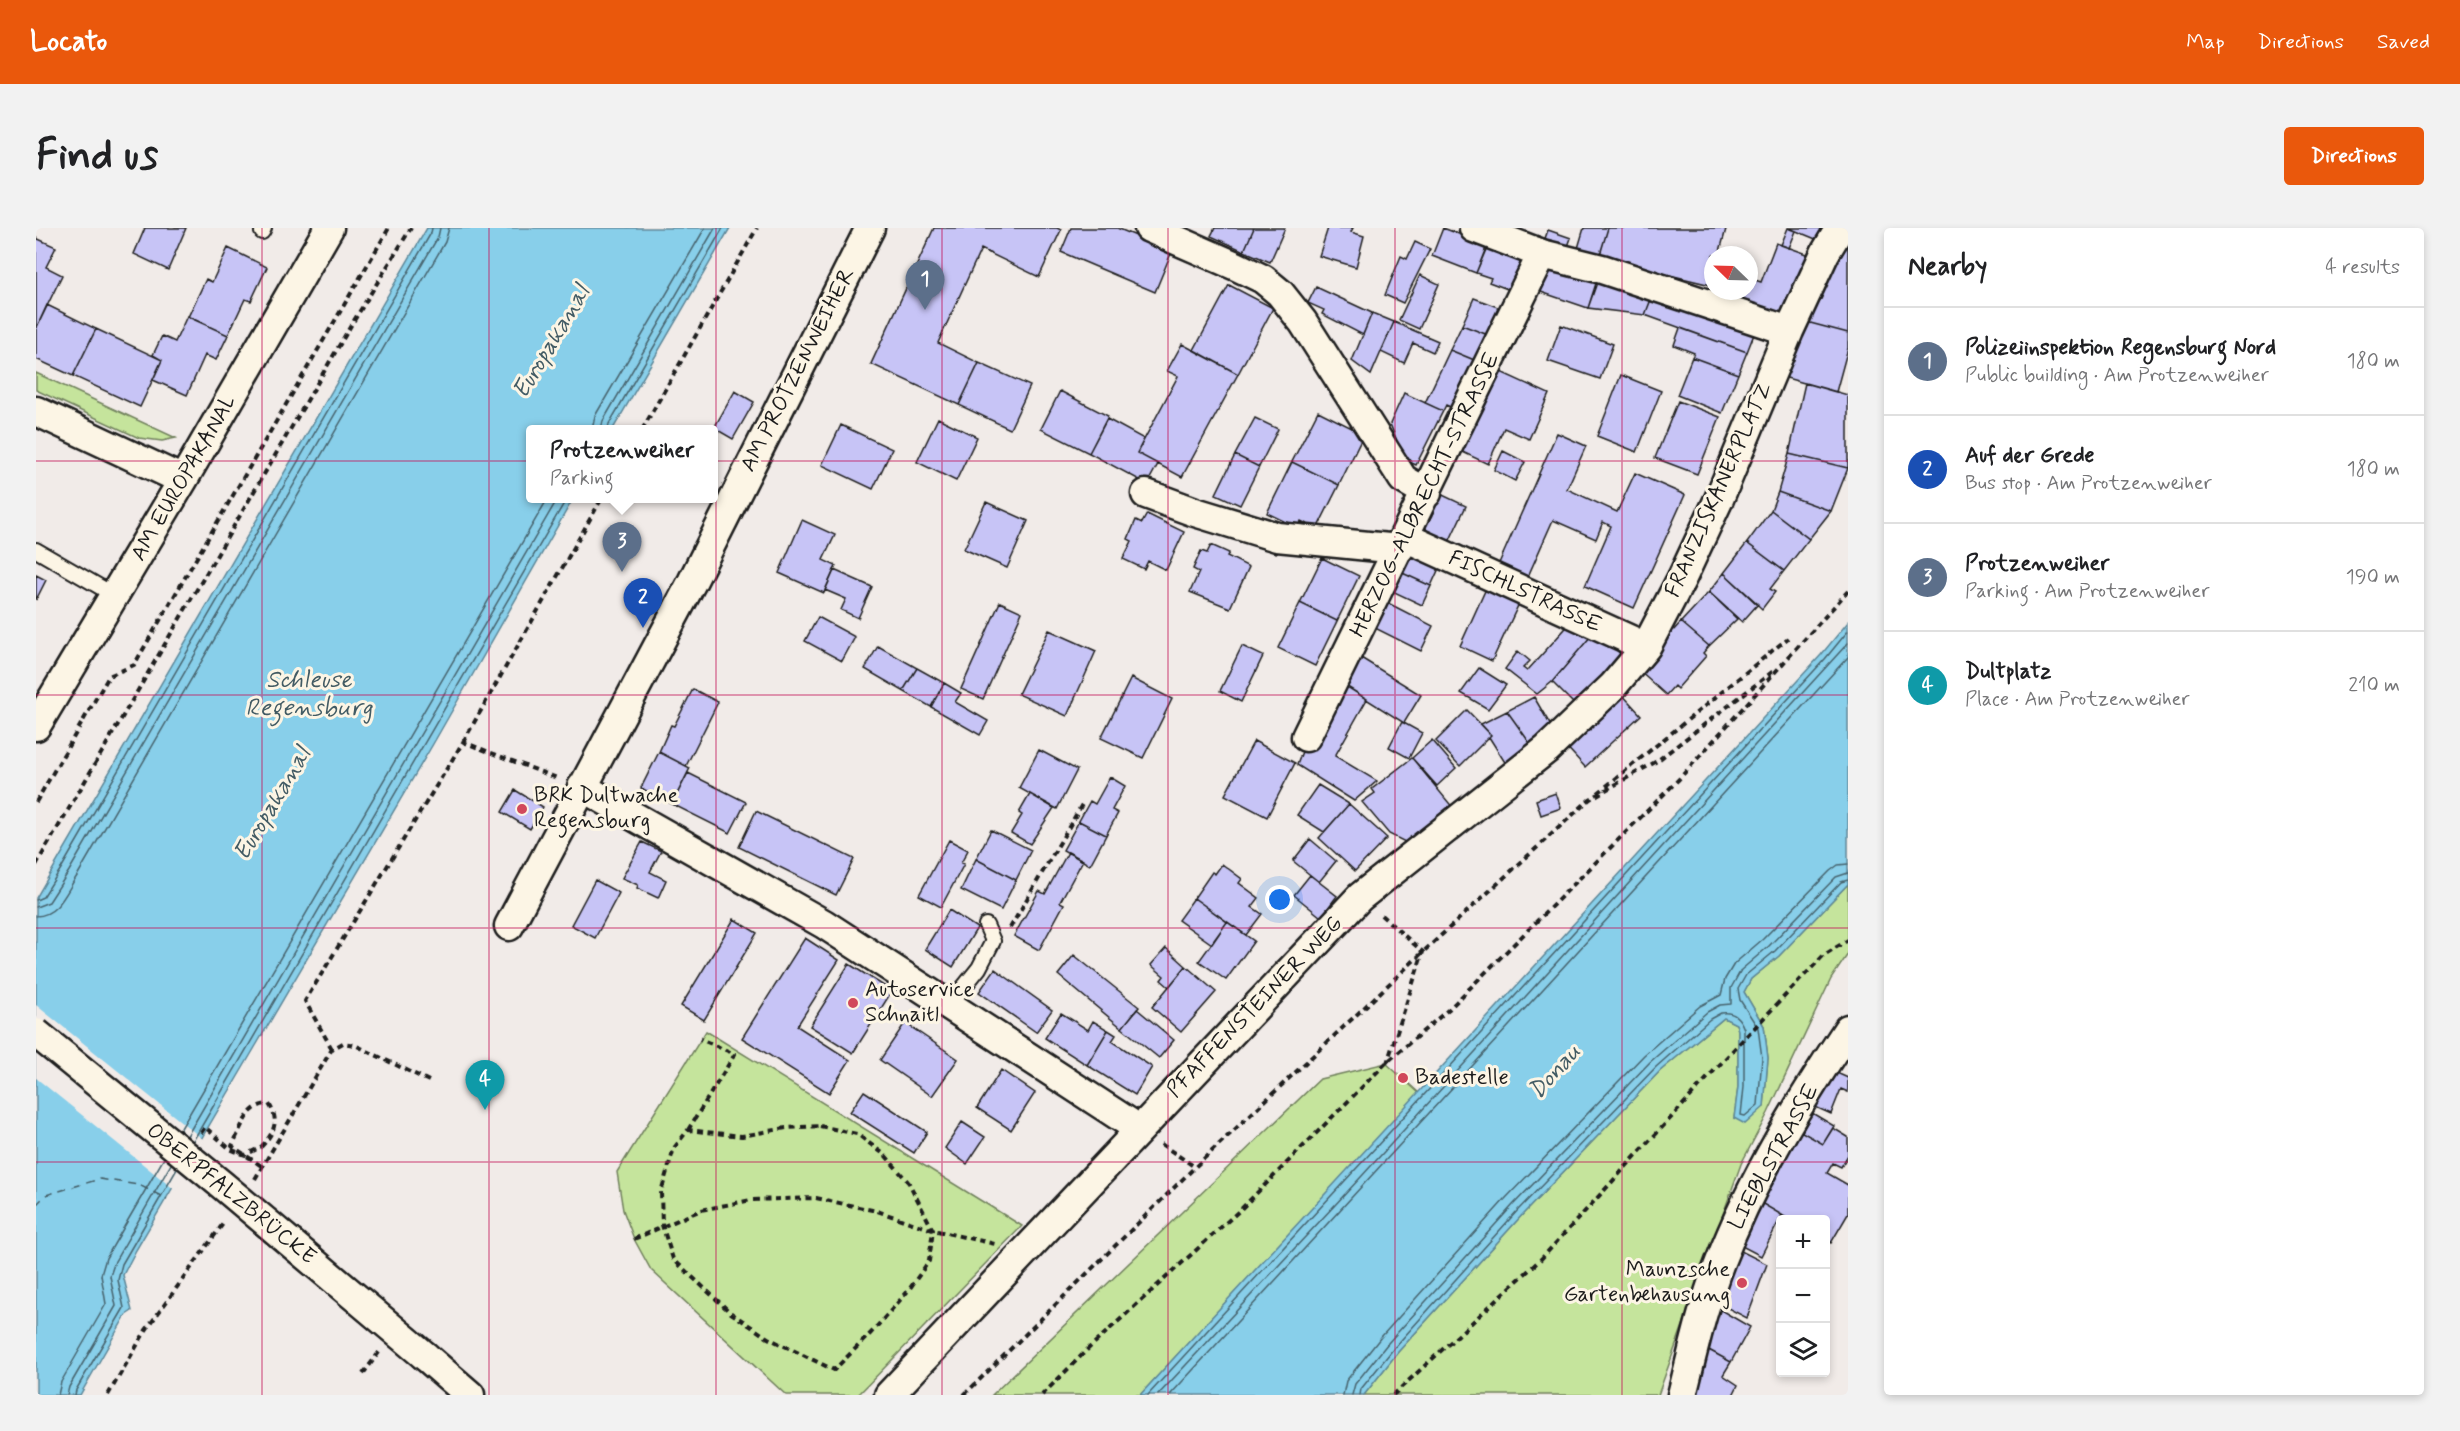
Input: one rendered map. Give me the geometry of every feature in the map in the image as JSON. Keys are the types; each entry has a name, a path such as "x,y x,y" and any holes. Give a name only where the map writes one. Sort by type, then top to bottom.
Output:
{"street":[{"name":"AM EUROPAKANAL","path":"36,726 183,480 329,228"},
{"name":"AM PROTZENWEIHER","path":"509,926 692,582 870,228"},
{"path":"1149,228 1263,279 1280,293 1303,322 1403,479 1427,493"},
{"path":"1474,228 1542,254 1660,287 1789,331"},
{"name":"FRANZISKANERPLATZ","path":"1646,647 1682,578 1719,498 1789,331 1825,253 1840,228"},
{"name":"HERZOG-ALBRECHT-STRASSE","path":"1306,737 1542,254"},
{"path":"36,411 183,480"},
{"name":"FISCHLSTRASSE","path":"1146,494 1195,512 1277,537 1402,543 1646,647"},
{"name":"PFAFFENSTEINER WEG","path":"889,1395 1360,897 1547,749 1613,686 1646,647"},
{"path":"582,787 771,892 950,1004 1139,1129"},
{"name":"LIEBLSTRASSE","path":"1682,1395 1719,1265 1739,1215 1789,1124 1848,1029"},
{"name":"OBERPFALZBRÜCKE","path":"36,1033 470,1395"}],"lane":[{"path":"36,550 114,595"},
{"path":"950,1004 979,968 993,941 986,925"}],"path":[{"path":"36,802 109,676 134,665 388,228"},
{"path":"36,865 350,327 411,228"},
{"path":"644,425 757,228"},
{"path":"332,1049 306,1001 463,742 599,503"},
{"path":"1042,1395 1088,1349 1248,1202 1386,1064 1449,1009 1679,780 1848,591"},
{"path":"964,1395 1195,1167 1423,952 1590,799 1788,638"},
{"path":"1590,799 1657,762 1786,661"},
{"path":"463,742 582,787"},
{"path":"993,941 1008,932 1084,801"},
{"path":"1360,897 1423,952"},
{"path":"1393,1395 1541,1259 1824,955 1848,940"},
{"path":"1386,1064 1423,952"},
{"path":"688,1130 742,1136 786,1128 820,1126 857,1134 885,1155 909,1184 933,1230 929,1261 871,1333 834,1370 768,1338 731,1312 673,1259 662,1225 661,1192 674,1148 688,1130 735,1054 700,1039"},
{"path":"250,1186 332,1049 343,1042 355,1045 429,1081"},
{"path":"186,1157 205,1127 230,1149 245,1155 261,1147 275,1126 276,1114 269,1104 253,1107 232,1146 263,1167"},
{"path":"1139,1129 1195,1167"},
{"path":"634,1239 701,1210 751,1200 816,1198 877,1211 933,1230 1026,1250"},
{"path":"108,1395 146,1330 229,1215"}],"green space":[{"path":"36,373 176,438 162,441 139,438 36,390"},
{"path":"1848,884 1848,954 1831,979 1768,1113 1741,1164 1658,1395 1364,1395 1398,1352 1523,1214 1660,1071 1724,1018 1736,1024 1738,1030 1738,1087 1734,1118 1764,1107 1768,1058 1764,1026 1744,992 1751,979 1779,956"},
{"path":"706,1031 1022,1226 858,1395 786,1395 651,1270 634,1239 623,1210 617,1172"},
{"path":"1386,1063 1419,1093 1140,1395 992,1395 1320,1079"}],"water":[{"name":"Schleuse Regensburg","path":"427,228 730,228 615,425 526,425 526,503 571,503 433,744 136,1250 123,1275 132,1311 126,1315 80,1395 36,1395 36,898"},
{"name":"Donau","path":"1848,622 1848,884 1779,956 1751,979 1744,992 1764,1026 1768,1058 1764,1107 1745,1124 1734,1118 1738,1087 1738,1030 1736,1024 1724,1018 1660,1071 1523,1214 1398,1352 1364,1395 1140,1395 1821,655"}],"pier":[{"path":"36,1005 204,1140 175,1190 36,1078"}],"building":[{"path":"145,228 186,228 168,270 134,254"},
{"path":"934,228 1057,228 1061,230 1039,277 981,249 938,343 979,363 959,405 871,364"},
{"path":"1071,228 1117,228 1172,251 1155,292 1061,252"},
{"path":"1215,228 1254,228 1244,251 1211,236"},
{"path":"1254,228 1285,228 1270,262 1244,251"},
{"path":"1328,228 1353,228 1351,232 1364,236 1356,267 1319,256"},
{"path":"1443,228 1488,245 1476,273 1432,256"},
{"path":"1584,228 1608,228 1598,261 1576,255"},
{"path":"1608,228 1726,229 1721,246 1704,246 1704,283 1599,258"},
{"path":"1788,228 1796,231 1789,248 1781,245"},
{"path":"1789,228 1823,228 1818,240"},
{"path":"1548,230 1571,238 1566,252 1543,244"},
{"path":"36,238 56,247 46,267 62,275 36,329"},
{"path":"1848,239 1848,333 1799,320"},
{"path":"1415,242 1430,249 1403,303 1385,295 1401,256 1407,259"},
{"path":"1488,243 1535,258 1518,293 1489,282 1491,278 1476,273"},
{"path":"1776,243 1810,255 1785,316 1738,300 1758,300 1758,281 1761,282"},
{"path":"228,248 267,267 251,301 245,299 228,335 188,317 206,279 212,282"},
{"path":"1547,258 1600,274 1588,308 1535,290"},
{"path":"1600,271 1655,289 1645,315 1588,308"},
{"path":"1420,275 1439,284 1419,329 1399,320"},
{"path":"1229,285 1273,308 1238,374 1194,350"},
{"path":"1316,287 1372,313 1363,335 1322,314 1324,310 1308,303"},
{"path":"1655,289 1758,324 1747,352 1645,315"},
{"path":"1474,298 1508,311 1496,338 1462,325"},
{"path":"47,305 96,329 73,376 36,359 36,329"},
{"path":"1372,313 1394,322 1371,375 1352,361"},
{"path":"187,316 228,335 216,360 205,355 187,395 153,380 162,360 153,355 162,336 175,342"},
{"path":"1799,320 1848,333 1848,348 1836,392 1783,377"},
{"path":"1394,322 1438,341 1433,352 1413,343 1404,363 1381,352"},
{"path":"1462,325 1496,338 1484,364 1450,350"},
{"path":"1561,325 1613,344 1600,379 1548,361"},
{"path":"1680,328 1747,352 1738,374 1692,357 1694,353 1674,345"},
{"path":"96,329 162,360 140,407 73,376"},
{"path":"1182,344 1238,374 1182,477 1137,453 1178,376 1167,371"},
{"path":"1450,350 1484,364 1461,412 1446,405 1443,411 1425,403"},
{"path":"1692,357 1738,374 1722,413 1677,395"},
{"path":"979,363 1030,386 1010,429 959,405"},
{"path":"1492,368 1549,394 1529,439 1504,428 1488,464 1456,449"},
{"path":"1621,375 1661,391 1637,452 1597,436"},
{"path":"1805,383 1848,395 1848,468 1789,454"},
{"path":"735,391 754,402 733,439 718,430 718,425 716,425"},
{"path":"1060,391 1108,416 1089,453 1041,429"},
{"path":"1404,393 1443,411 1416,465 1405,460 1390,424"},
{"path":"1678,401 1720,417 1697,474 1655,458"},
{"path":"1318,411 1364,434 1339,485 1292,462"},
{"path":"938,418 977,437 956,481 917,462"},
{"path":"1255,418 1278,429 1259,467 1235,455"},
{"path":"1107,419 1144,439 1137,453 1158,464 1147,484 1089,453"},
{"path":"841,425 892,449 873,489 822,465"},
{"path":"1557,433 1586,446 1567,489 1617,512 1635,473 1685,495 1634,608 1585,586 1611,526 1603,522 1596,539 1553,520 1525,583 1496,570"},
{"path":"1503,451 1525,462 1515,481 1494,470"},
{"path":"1789,454 1848,468 1831,511 1778,492"},
{"path":"1235,455 1259,467 1240,505 1216,494"},
{"path":"1292,462 1339,485 1317,529 1301,521 1298,528 1267,513"},
{"path":"1434,491 1466,506 1449,542 1427,531 1422,516"},
{"path":"1778,492 1831,511 1809,539 1771,510"},
{"path":"986,502 1028,521 1007,568 964,549"},
{"path":"1771,510 1809,539 1784,571 1747,543"},
{"path":"1147,514 1184,532 1166,570 1148,561 1144,569 1123,559 1132,541 1128,539 1136,520 1142,523"},
{"path":"802,520 835,535 823,560 836,566 824,593 779,573"},
{"path":"1747,543 1784,571 1770,589 1775,592 1762,609 1724,573"},
{"path":"1211,545 1229,553 1227,556 1249,567 1230,608 1190,592 1199,572 1193,569 1201,551 1207,553"},
{"path":"1407,551 1440,566 1431,586 1398,571"},
{"path":"1322,558 1359,576 1337,621 1300,603"},
{"path":"834,570 872,587 858,618 841,610 846,599 825,590"},
{"path":"1398,571 1431,586 1422,605 1390,590"},
{"path":"1724,573 1758,604 1742,622 1709,592"},
{"path":"36,575 46,580 36,600"},
{"path":"1489,582 1522,597 1492,661 1460,646"},
{"path":"1709,592 1737,619 1709,646 1681,622"},
{"path":"1384,601 1433,626 1421,651 1371,626"},
{"path":"1000,602 1022,612 983,699 961,689"},
{"path":"1300,603 1337,621 1315,666 1278,648"},
{"path":"818,617 855,637 842,661 805,641"},
{"path":"1574,619 1597,629 1552,682 1537,694 1505,669 1518,651 1530,661 1523,668 1527,671"},
{"path":"1681,622 1709,646 1703,653 1706,656 1677,689 1674,686 1666,695 1638,670"},
{"path":"1597,629 1624,658 1577,707 1552,682"},
{"path":"1049,630 1096,651 1067,716 1018,694"},
{"path":"878,646 917,668 903,691 865,669"},
{"path":"1242,646 1263,656 1241,702 1220,691"},
{"path":"1361,658 1421,695 1404,723 1344,685"},
{"path":"917,668 944,683 931,707 903,691"},
{"path":"1479,668 1506,685 1488,709 1461,693"},
{"path":"1131,678 1172,699 1143,758 1101,738"},
{"path":"944,683 961,693 955,702 988,721 980,735 931,707"},
{"path":"1344,685 1367,699 1335,756 1377,781 1354,801 1297,765 1304,746"},
{"path":"693,689 718,702 686,766 659,752 671,725 674,726"},
{"path":"1619,691 1641,715 1585,767 1563,743"},
{"path":"1534,697 1555,733 1532,746 1507,711"},
{"path":"1467,710 1491,735 1460,766 1436,741"},
{"path":"1507,711 1532,746 1506,764 1489,737 1491,735 1481,724"},
{"path":"1402,722 1422,733 1409,758 1389,747"},
{"path":"1432,740 1456,768 1437,786 1412,758"},
{"path":"1254,741 1295,763 1267,817 1225,795"},
{"path":"1039,750 1077,770 1057,809 1019,788"},
{"path":"659,752 690,768 672,804 641,788"},
{"path":"1412,758 1454,809 1407,843 1389,834 1362,802 1375,793 1372,789"},
{"path":"688,773 746,802 730,833 672,804"},
{"path":"1110,777 1125,786 1112,810 1118,813 1106,835 1079,821 1090,801 1095,804"},
{"path":"1318,785 1349,804 1324,832 1297,815"},
{"name":"BRK Dultwache Regensburg","path":"515,790 543,807 530,829 502,812"},
{"path":"1556,793 1561,808 1541,815 1536,800"},
{"path":"1030,794 1054,808 1030,844 1011,833 1022,815 1019,813"},
{"path":"1349,804 1387,838 1355,871 1319,838"},
{"path":"756,811 854,859 836,895 739,847"},
{"path":"1079,821 1106,835 1090,865 1063,850"},
{"path":"991,830 1031,850 1016,880 976,859"},
{"path":"1310,839 1336,861 1319,882 1293,861"},
{"path":"949,840 968,850 961,863 964,864 941,907 919,895"},
{"path":"642,842 661,851 650,872 666,880 658,898 622,878"},
{"path":"1068,852 1083,860 1060,902 1064,904 1039,950 1014,936 1039,891 1045,894"},
{"path":"976,859 1016,880 1001,910 961,890"},
{"path":"1222,864 1242,879 1239,883 1259,898 1252,907 1262,914 1246,935 1194,898 1212,872 1215,874"},
{"path":"1310,875 1337,896 1321,917 1294,895"},
{"path":"595,880 619,893 595,938 571,925"},
{"path":"1194,898 1227,922 1212,944 1178,920"},
{"path":"949,910 977,928 953,967 925,949"},
{"path":"734,919 757,933 704,1020 681,1006"},
{"path":"1227,922 1254,941 1226,980 1199,961"},
{"path":"805,938 839,960 797,1026 850,1060 829,1093 742,1038"},
{"path":"1166,948 1186,966 1169,987 1161,980 1164,976 1151,965"},
{"path":"1074,955 1139,1007 1122,1028 1058,975"},
{"path":"849,964 892,991 853,1053 810,1026"},
{"path":"1186,966 1216,992 1181,1032 1152,1007"},
{"path":"995,969 1052,1010 1036,1032 979,992"},
{"path":"1137,1009 1174,1040 1159,1058 1122,1028"},
{"path":"1061,1013 1088,1030 1093,1021 1108,1030 1087,1065 1045,1038"},
{"path":"905,1023 958,1059 932,1096 880,1060"},
{"path":"1108,1030 1116,1035 1112,1041 1152,1067 1135,1095 1087,1065"},
{"path":"1001,1070 1035,1093 1011,1130 977,1108"},
{"path":"1830,1070 1848,1078 1848,1092 1841,1089 1831,1114 1813,1106"},
{"path":"864,1091 927,1132 914,1153 850,1112"},
{"path":"1812,1113 1834,1126 1823,1144 1802,1132"},
{"path":"962,1122 985,1137 967,1164 945,1148"},
{"path":"1833,1128 1848,1137 1848,1155 1841,1167 1833,1163 1827,1173 1848,1185 1848,1214 1831,1243 1830,1215 1782,1215 1756,1200 1797,1129 1823,1144"},
{"path":"1756,1200 1782,1215 1776,1215 1776,1227 1761,1256 1734,1242"},
{"name":"Maunzsche Gartenbehausung","path":"1735,1248 1767,1264 1747,1318 1716,1302"},
{"path":"1719,1309 1750,1327 1731,1362 1707,1349"},
{"path":"1705,1348 1731,1362 1723,1375 1738,1385 1733,1395 1696,1395"}],"ferry route":[{"path":"36,1205 46,1195 100,1179 139,1185 167,1199"}],"place":[{"name":"Polizeiinspektion Regensburg Nord","path":"925,310"},
{"name":"Protzenweiher","path":"622,572"},
{"name":"Auf der Grede","path":"643,628"},
{"name":"BRK Dultwache Regensburg","path":"522,809"},
{"name":"Autoservice Schnaitl","path":"853,1003"},
{"name":"Badestelle","path":"1403,1078"},
{"name":"Dultplatz","path":"485,1110"},
{"name":"Maunzsche Gartenbehausung","path":"1742,1283"}],"water label":[{"name":"Europakanal","path":"552,342"},
{"name":"Europakanal","path":"273,804"}]}
